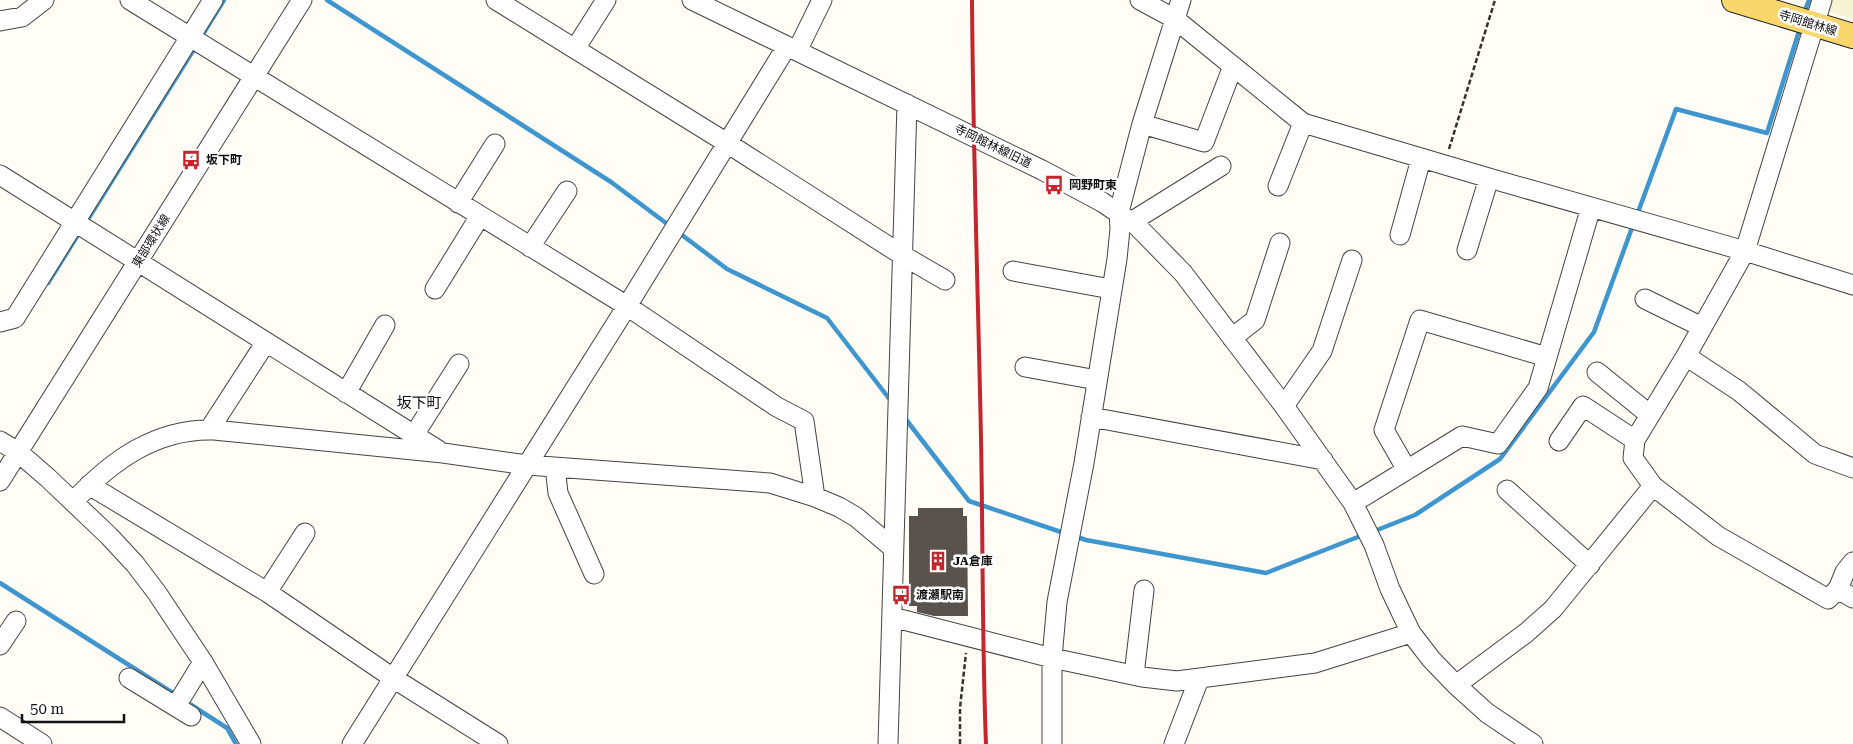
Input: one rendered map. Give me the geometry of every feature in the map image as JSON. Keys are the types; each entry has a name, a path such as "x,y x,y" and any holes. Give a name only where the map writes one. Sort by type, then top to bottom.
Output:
{"main road":[{"name":"寺岡館林線","path":"1734,0 1853,36"}],"street":[{"path":"0,21 22,17 44,0"},
{"path":"130,0 627,306 777,407 804,421 815,497"},
{"path":"0,322 15,318 213,0"},
{"name":"東部環状線","path":"0,481 302,0"},
{"path":"496,0 727,143 902,256 945,280"},
{"path":"574,49 606,0"},
{"path":"352,744 727,143 792,49 822,0"},
{"path":"1140,0 1175,19 1303,123 1421,159 1745,251 1853,285"},
{"path":"1052,744 1052,658 1057,602 1092,417 1120,229 1125,217 1142,124 1181,0"},
{"path":"1822,0 1745,251 1686,356 1635,440 1633,458 1653,486 1718,536 1828,599 1845,594 1845,572 1853,562"},
{"name":"寺岡館林線旧道","path":"703,2 792,49 1042,170 1125,217 1152,240 1183,273 1284,406 1353,503 1374,545 1390,589 1411,633 1431,659 1456,685 1487,713 1533,744"},
{"path":"1142,124 1204,142 1232,66"},
{"path":"888,744 906,104"},
{"path":"1278,186 1303,123"},
{"path":"458,203 495,144"},
{"path":"1400,235 1421,159"},
{"path":"1125,217 1221,166"},
{"path":"0,175 443,453"},
{"path":"1467,250 1489,178"},
{"path":"530,247 567,191"},
{"path":"1353,503 1462,436 1498,444 1538,388 1591,207"},
{"path":"435,288 480,216"},
{"path":"1232,338 1255,320 1280,243"},
{"path":"1284,406 1322,351 1352,260"},
{"path":"1013,271 1111,289"},
{"path":"1645,299 1702,328"},
{"path":"1407,470 1384,430 1420,320 1547,357"},
{"path":"346,393 384,325"},
{"path":"209,430 266,342"},
{"path":"1686,356 1739,391 1815,454 1853,468"},
{"path":"414,435 458,364"},
{"path":"1025,366 1097,380"},
{"path":"1597,372 1650,415"},
{"path":"1559,441 1583,406 1635,440"},
{"path":"1092,417 1323,460"},
{"path":"73,502 102,472 136,450 172,435 195,430 209,430 443,453 527,465 770,483 815,497 839,507 856,517 893,548"},
{"path":"0,441 18,452 73,502 135,564 202,662 251,744"},
{"path":"555,467 558,493 594,574"},
{"path":"89,485 267,592 393,678 498,744"},
{"path":"1456,685 1526,633 1553,609 1653,486"},
{"path":"1507,490 1590,564"},
{"path":"267,592 305,533"},
{"path":"1134,675 1144,590"},
{"path":"892,617 1052,658 1134,675 1177,681 1315,663 1411,633"},
{"path":"0,645 16,621"},
{"path":"129,678 184,711 202,662"},
{"path":"1174,744 1199,679"},
{"path":"0,717 36,742"}],"path":[{"path":"1444,165 1495,0"},
{"path":"960,744 960,708 967,636"}],"shaded area":[{"path":"1826,0 1853,0 1853,19 1823,10"}],"building":[{"name":"JA倉庫","path":"918,508 963,508 963,516 967,516 968,616 934,616 917,612 917,606 909,606 909,516 918,516"}],"waterway":[{"path":"200,39 224,0"},
{"path":"327,0 611,182 670,226"},
{"path":"1804,13 1809,0"},
{"path":"1637,215 1676,109 1767,133 1800,28"},
{"path":"85,224 196,46"},
{"path":"1372,532 1415,515 1500,459 1594,332 1633,225"},
{"path":"48,283 81,230"},
{"path":"678,232 727,269 827,318 891,401"},
{"path":"904,417 969,501 1067,534"},
{"path":"1074,536 1086,540 1266,573 1363,535"},
{"path":"0,583 176,695"},
{"path":"185,701 227,728 236,744"}],"railway":[{"path":"972,0 986,744"}],"place":[{"name":"坂下町","path":"191,160"},
{"name":"岡野町東","path":"1054,185"},
{"name":"JA倉庫","path":"938,561"},
{"name":"渡瀬駅南","path":"901,595"}],"district":[{"name":"坂下町","path":"419,403"}]}
